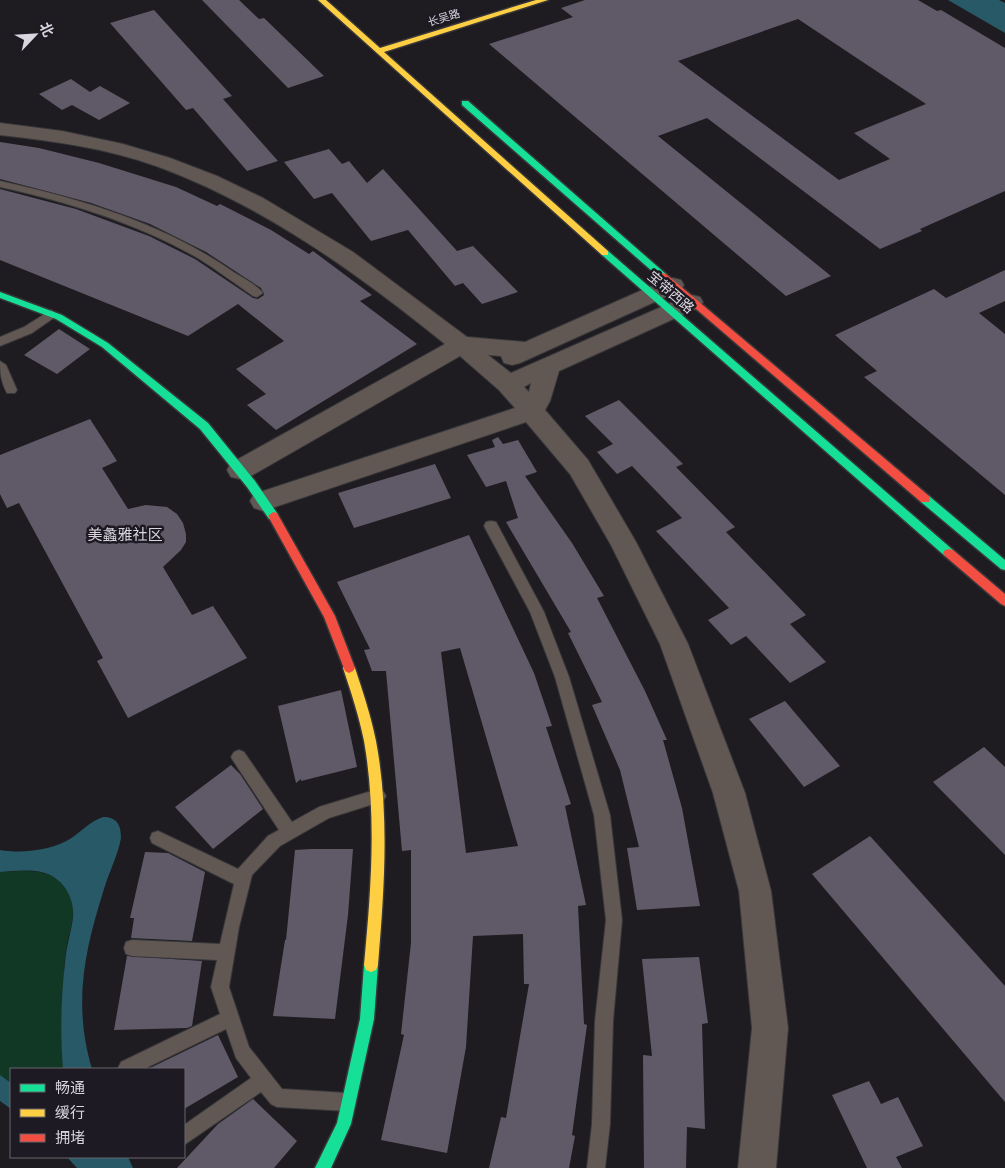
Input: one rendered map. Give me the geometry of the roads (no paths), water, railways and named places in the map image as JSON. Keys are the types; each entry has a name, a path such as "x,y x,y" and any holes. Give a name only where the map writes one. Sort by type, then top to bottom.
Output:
{"main road":[{"name":"宝带西路","path":"322,0 651,296 1005,601"},
{"name":"长吴路","path":"379,51 544,0"},
{"name":"宝带西路","path":"458,96 673,286 1005,566"},
{"path":"0,295 51,314 106,345 204,426 263,501 329,616 357,687 372,752 378,796 377,896 366,1019 344,1124 323,1168"}],"street":[{"path":"0,129 49,135 104,145 164,162 220,186 283,219 386,287 462,344 498,375 532,411 579,467 623,542 674,644 729,793 755,892 770,1028 757,1168"},
{"path":"498,375 528,350 673,286"},
{"path":"498,375 549,365 692,302"},
{"path":"240,470 462,344 528,350"},
{"path":"263,501 532,411 538,401 549,365"}],"lane":[{"path":"0,184 65,200 109,214 200,256 257,293"},
{"path":"0,342 28,330 51,314"},
{"path":"0,365 11,390"},
{"path":"491,526 537,612 562,677 602,815 614,920 604,1021 601,1124 596,1168"},
{"path":"239,756 290,832"},
{"path":"348,1102 277,1098 242,1052 220,988 226,952 245,871 274,841 325,812 378,796"},
{"path":"158,838 243,880"},
{"path":"132,948 226,952"},
{"path":"127,1068 230,1018"},
{"path":"185,1135 262,1080"}],"water":[{"path":"948,0 999,0 1005,3 1005,33"},
{"path":"108,817 115,820 120,829 121,838 97,912 86,957 83,979 83,1023 92,1068 63,1068 61,1043 62,1003 66,957 73,918 70,897 58,880 45,873 34,871 0,872 0,850 28,851 48,848 73,837 99,819"},
{"path":"0,1075 10,1082 10,1108 0,1101"},
{"path":"68,1158 128,1158 133,1168 77,1168"}],"district":[{"name":"美蠡雅社区","path":"125,535"}]}
